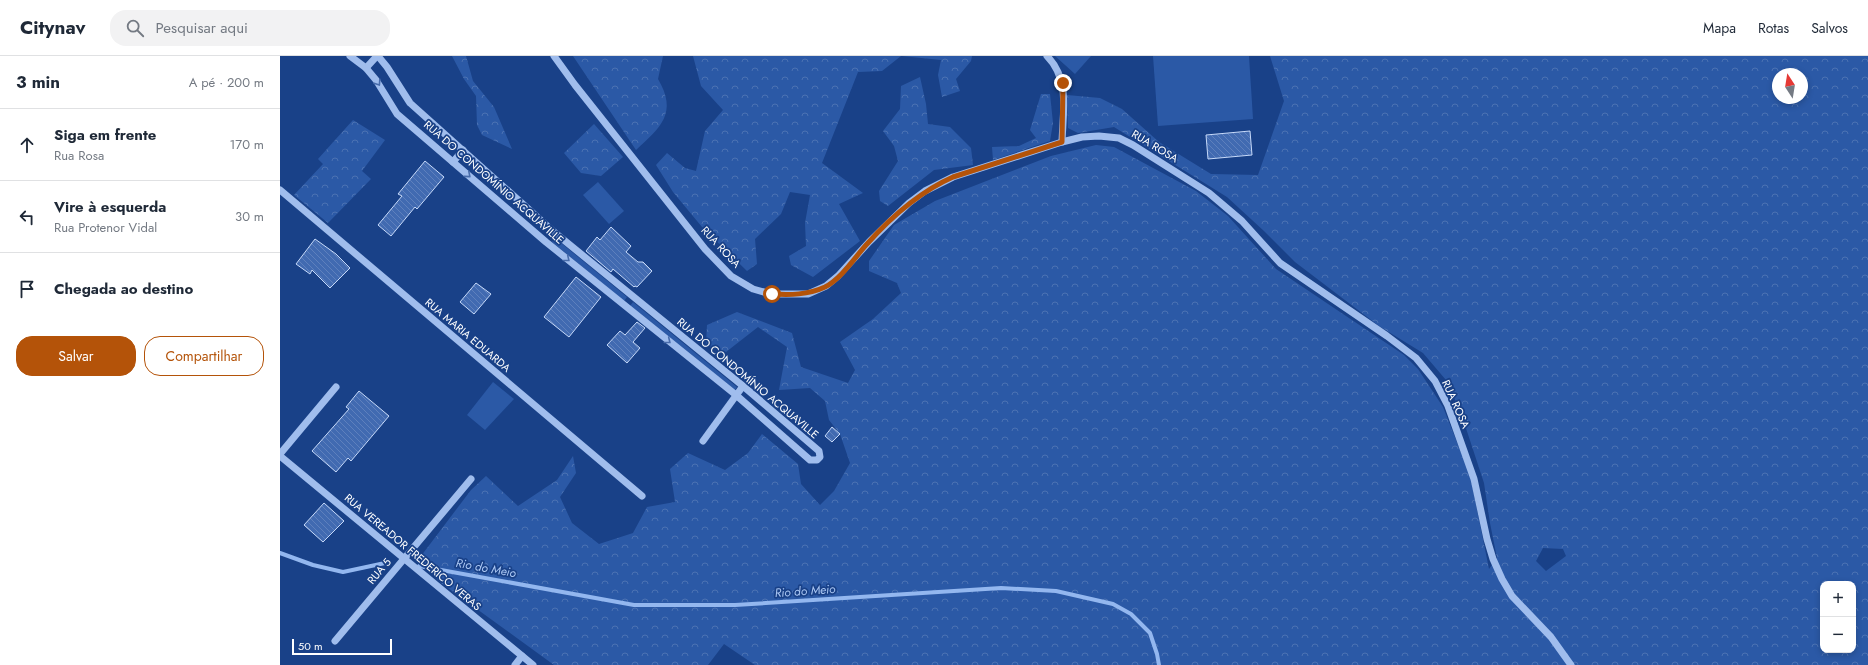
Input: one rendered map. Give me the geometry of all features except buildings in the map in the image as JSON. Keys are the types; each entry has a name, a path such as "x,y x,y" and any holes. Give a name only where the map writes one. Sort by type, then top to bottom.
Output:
{"street":[{"name":"RUA DO CONDOMÍNIO ACQUAVILLE","path":"350,56 366,68 376,80 397,114 546,242 736,395 810,460 817,460 820,457 819,451 743,386 554,232 410,103 387,67 377,56"},
{"path":"366,68 377,56"},
{"name":"RUA ROSA","path":"554,56 575,86 705,249 731,276 753,289 772,294 808,294 826,286 838,276 891,219 909,203 953,177 1082,137 1100,136 1119,138 1134,144 1209,193 1242,221 1280,263 1387,336 1416,358 1434,381 1448,406 1474,479 1487,540 1493,559 1502,579 1512,596 1551,637 1571,665"},
{"path":"1047,56 1054,64 1063,83 1062,142"},
{"path":"453,162 463,150"},
{"path":"280,202 283,193"},
{"name":"RUA MARIA EDUARDA","path":"283,193 642,496"},
{"path":"546,242 554,232"},
{"path":"624,306 633,297"},
{"path":"703,440 743,386"},
{"path":"280,455 336,387"},
{"name":"RUA VEREADOR FREDERICO VERAS","path":"280,455 533,665"},
{"name":"RUA 5","path":"335,641 471,479"},
{"path":"515,665 522,656"}],"green space":[{"path":"452,56 466,56 473,81 494,107 512,149 482,135 477,125 476,96 464,79"},
{"path":"573,56 663,56 658,79 667,101 664,119 653,134 636,150"},
{"path":"693,56 901,56 882,71 858,72 822,163 863,193 839,204 860,241 813,277 791,265 789,256 806,246 805,223 810,195 790,192 781,214 755,239 757,264 747,271 702,227 673,192 656,165 667,153 685,168 696,171 705,131 723,110 701,86"},
{"path":"902,56 972,56 971,61 956,79 960,91 942,97 938,75 941,60"},
{"path":"1055,56 1091,56 1075,74"},
{"path":"1153,56 1249,56 1253,119 1158,126"},
{"path":"1270,56 1868,56 1868,665 755,665 724,644 708,665 554,665 441,583 418,560 471,490 486,476 518,506 557,480 573,456 576,473 560,497 572,523 599,544 633,533 647,507 675,502 670,469 688,453 725,470 748,453 762,434 798,464 801,484 820,505 834,491 850,463 840,434 829,420 825,401 810,388 779,390 787,347 758,327 726,352 706,345 707,325 737,312 792,333 801,367 848,383 855,370 840,342 873,319 901,293 897,283 869,271 869,261 894,225 935,201 1051,156 1096,145 1114,147 1196,191 1228,216 1276,269 1404,355 1418,369 1443,407 1470,475 1489,569 1497,558 1484,483 1461,413 1446,380 1423,353 1379,326 1295,262 1227,197 1114,127 1078,133 1068,128 1067,95 1100,98 1122,109 1159,142 1211,174 1258,175 1284,101","holes":["1543,548 1563,549 1566,556 1546,571 1536,561"]},
{"path":"920,77 926,104 928,124 950,127 971,148 973,165 934,170 888,206 880,201 879,191 898,161 894,146 883,131 900,109 901,86"},
{"path":"1041,94 1050,94 1053,123 1050,141 993,160 992,147 1019,146 1036,138 1030,130"},
{"path":"353,120 385,140 362,171 371,179 328,223 294,195 323,164 318,159"},
{"path":"594,124 623,157 601,176 581,173 564,153"},
{"path":"598,182 624,211 609,224 583,195"},
{"path":"555,238 627,297 624,301 552,242"},
{"path":"633,302 737,387 735,390 630,306"},
{"path":"493,382 514,399 485,430 467,415"}],"waterway":[{"name":"Rio do Meio","path":"280,553 313,565 343,572 385,563"},
{"name":"Rio do Meio","path":"419,566 634,605 735,605 1001,588 1056,591 1113,604 1131,614 1150,633 1159,665"}],"route":[{"path":"772,294 808,294 826,286 838,276 891,219 909,203 939,184 953,177 1062,142 1063,83"}]}
